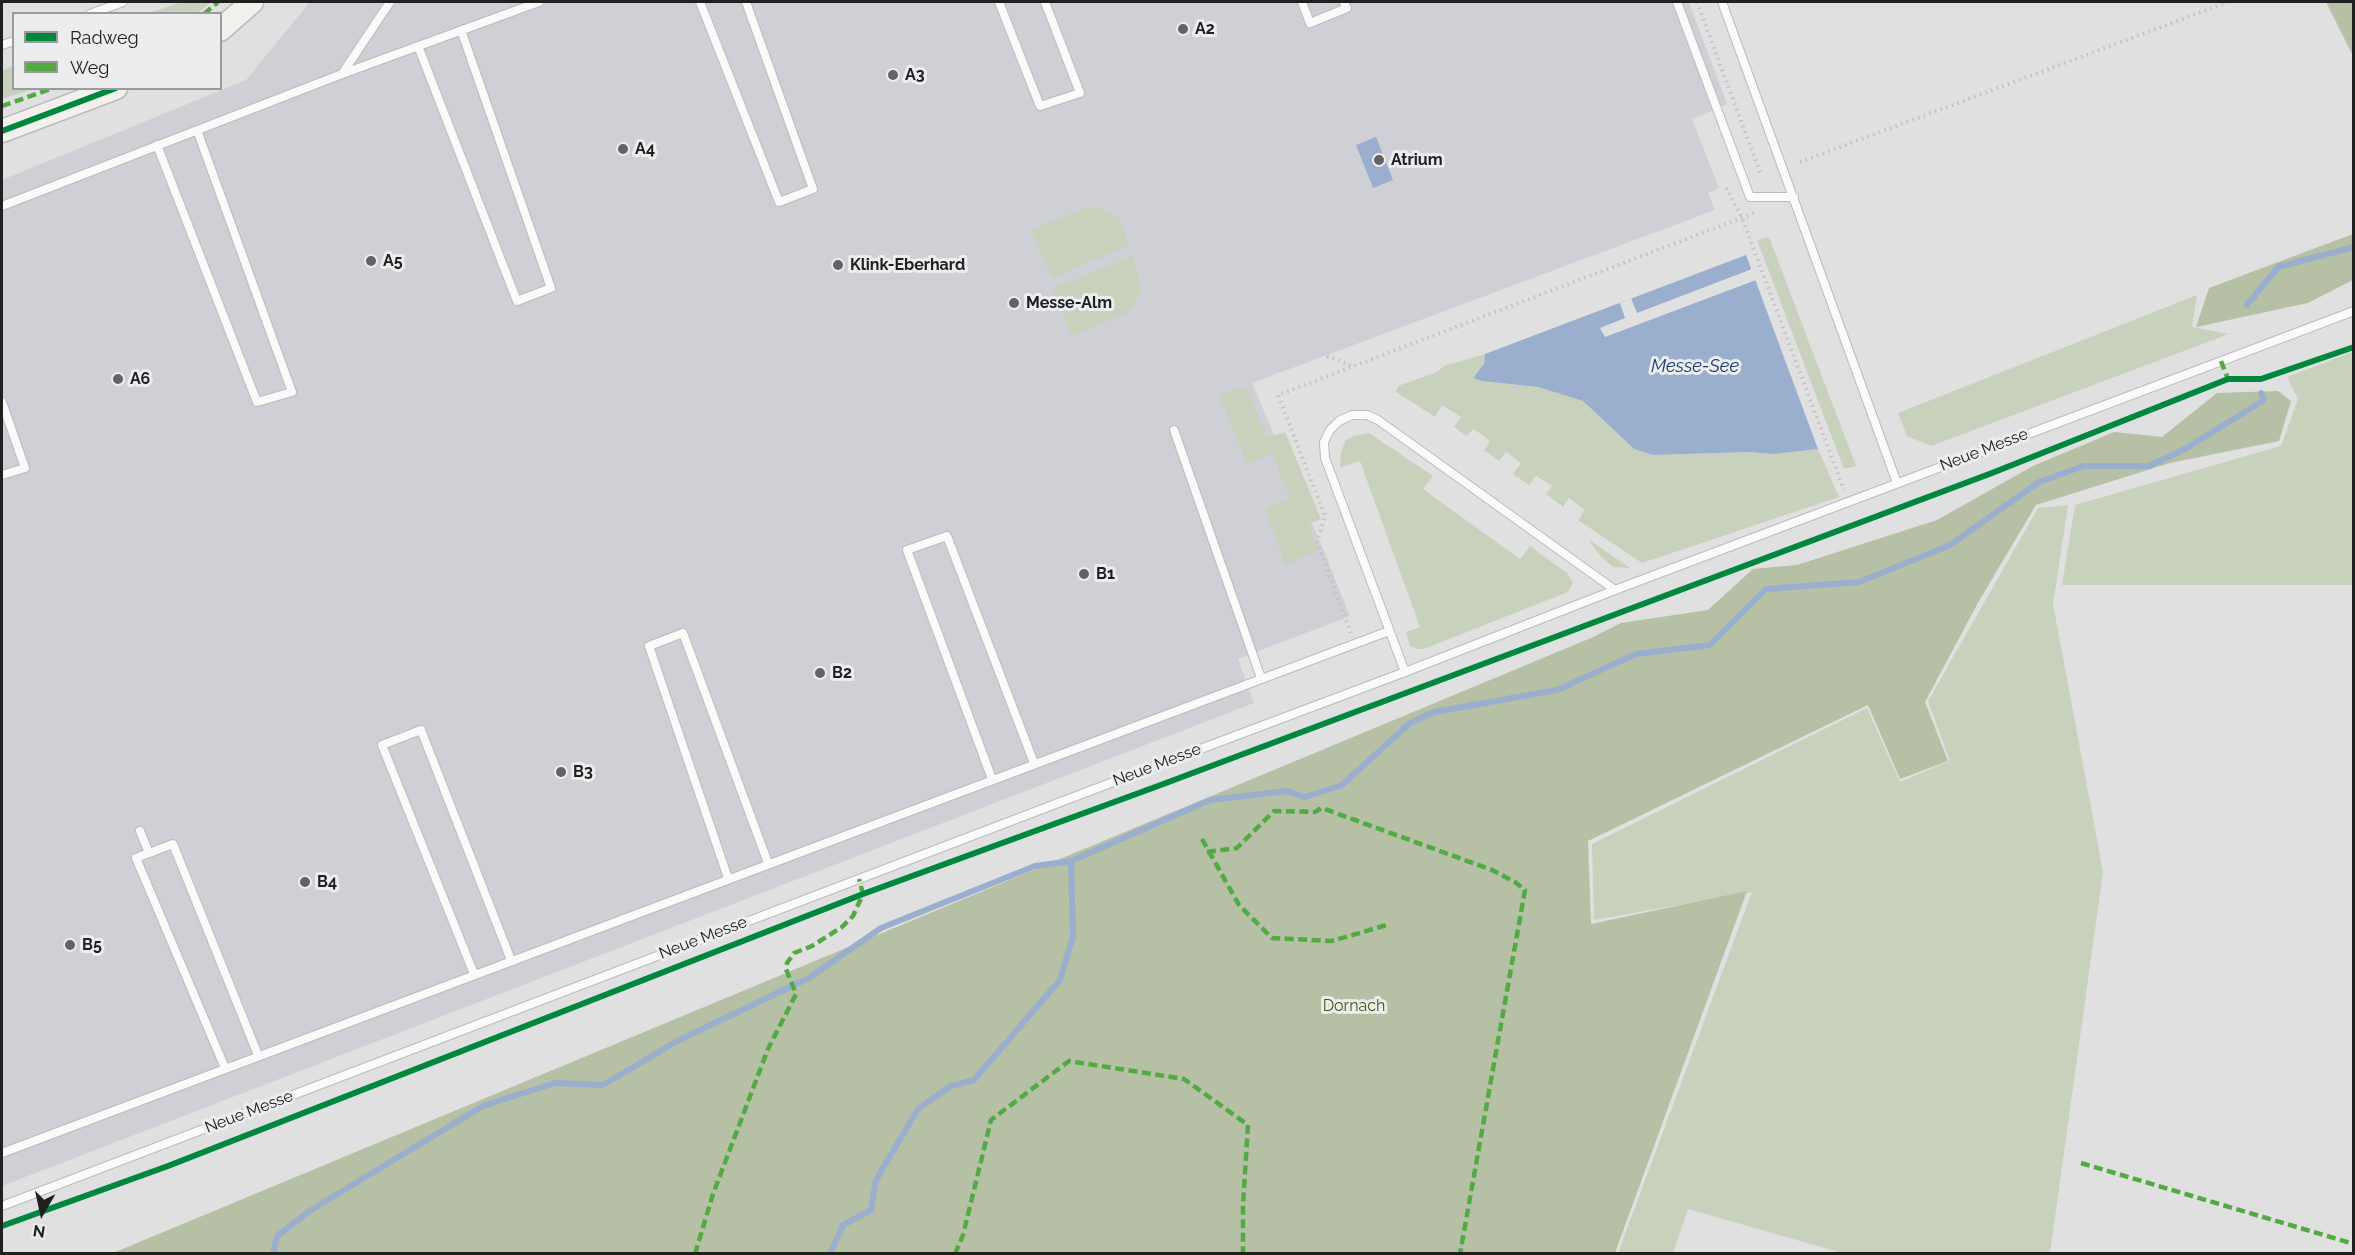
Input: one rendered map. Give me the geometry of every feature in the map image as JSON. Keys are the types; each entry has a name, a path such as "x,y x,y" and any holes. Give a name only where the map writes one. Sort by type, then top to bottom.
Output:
{"street":[{"path":"222,28 252,2"},
{"path":"2,131 111,90"}],"lane":[{"path":"96,12 123,2"},
{"path":"342,74 390,2"},
{"path":"2,206 342,74 539,2"},
{"path":"700,2 778,202 813,189 746,2"},
{"path":"999,2 1040,106 1080,93 1045,2"},
{"path":"1302,2 1310,23 1347,8 1344,2"},
{"path":"1677,2 1750,197 1794,197"},
{"path":"1722,2 1897,483"},
{"path":"418,46 517,301 551,288 461,30"},
{"path":"157,145 257,402 292,392 197,130"},
{"name":"Neue Messe","path":"2,1206 1615,590 2354,311"},
{"path":"2,402 25,468 3,475 7,484"},
{"path":"1405,672 1325,458 1324,442 1330,430 1339,421 1352,415 1367,415 1378,420 1615,590"},
{"path":"1174,430 1261,678"},
{"path":"992,779 907,550 947,536 1034,763"},
{"path":"2,1153 1389,631"},
{"path":"728,878 649,646 683,633 768,863"},
{"path":"474,974 382,745 421,730 512,960"},
{"path":"140,831 148,853"},
{"path":"225,1068 136,858 148,853 172,844 258,1055"}],"path":[{"path":"1697,2 1761,175"},
{"path":"1800,162 2228,2"},
{"path":"1726,188 1742,218 1848,502"},
{"path":"1355,643 1317,542 1324,516 1278,394 1763,210"},
{"path":"1327,356 1353,366"}],"shaded area":[{"path":"310,2 1689,2 1727,104 1692,119 1719,188 1708,193 1715,210 1252,383 1350,616 1238,659 1254,703 2,1186 2,180 246,80"}],"green space":[{"path":"181,2 212,2 198,12 153,12"},
{"path":"2326,2 2353,2 2353,56"},
{"path":"12,66 12,90 30,90 2,99 2,71"},
{"path":"1087,207 1104,209 1119,218 1129,245 1052,278 1031,230"},
{"path":"2353,234 2353,280 2308,303 2196,327 2209,288"},
{"path":"1769,237 1856,466 1844,469 1757,240"},
{"path":"1133,256 1141,289 1135,303 1125,314 1072,335 1053,288"},
{"path":"2197,295 2192,327 2229,334 1931,446 1907,436 1898,413"},
{"path":"2353,352 2353,585 2062,585 2075,505 2281,446 2298,399 2287,377"},
{"path":"1485,354 1484,364 1473,378 1538,387 1583,401 1634,449 1653,455 1749,452 1774,454 1818,449 1839,497 1642,563 1578,520 1585,510 1569,498 1563,507 1546,494 1552,486 1536,476 1529,485 1513,474 1521,463 1506,452 1499,461 1484,450 1490,441 1474,429 1466,436 1454,427 1461,417 1442,405 1435,417 1396,392 1398,386 1437,372 1444,366"},
{"path":"1246,387 1267,438 1285,432 1321,519 1308,524 1318,552 1285,564 1265,508 1290,498 1272,453 1247,464 1219,395"},
{"name":"Dornach","path":"2278,391 2291,401 2279,441 2170,463 2036,505 1979,601 1925,702 1948,761 1900,779 1868,705 1588,841 1591,924 1747,891 1615,1253 113,1253 1591,638 1621,623 1708,610 1753,569 1797,565 1937,520 2033,466 2114,432 2162,437 2217,393"},
{"path":"1369,433 1433,476 1423,489 1520,559 1530,546 1567,573 1573,582 1568,592 1424,649 1410,646 1406,632 1420,627 1360,461 1340,468 1341,452 1346,440"},
{"path":"2068,505 2053,604 2103,872 2050,1253 1842,1253 1688,1209 1673,1253 1618,1253 1752,892 1594,920 1592,844 1867,708 1900,782 1950,761 1928,701 2038,508"},
{"path":"1588,539 1630,568 1613,567 1602,558"}],"water":[{"path":"1376,137 1393,180 1373,188 1356,145"},
{"name":"Messe-See","path":"1746,255 1818,449 1774,454 1749,452 1653,455 1634,449 1583,401 1538,387 1473,378 1484,364 1485,354"}],"pier":[{"path":"1752,269 1756,280 1605,337 1600,328 1625,318 1620,303 1631,298 1637,313"}],"waterway":[{"path":"2247,305 2278,267 2354,247"},
{"path":"273,1254 277,1236 311,1210 483,1106 555,1083 603,1085 679,1040 809,978 881,928 1035,866 1071,861 1210,800 1287,791 1305,797 1342,785 1410,723 1434,712 1557,690 1636,654 1710,645 1766,589 1859,582 1950,545 2039,482 2084,466 2149,466 2185,449 2264,400 2261,393"},
{"path":"830,1254 843,1225 871,1210 876,1180 918,1109 951,1086 974,1080 1060,980 1073,936 1071,861"}],"marked path":[{"path":"206,12 218,2"},
{"path":"2,106 47,90"},
{"path":"2221,361 2228,379"},
{"path":"1207,852 1237,848 1274,811 1315,812 1322,808 1492,870 1525,890 1460,1254"},
{"path":"1202,839 1239,905 1272,938 1332,941 1390,924"},
{"path":"695,1254 713,1194 768,1049 796,994 786,969 787,963 794,953 812,946 842,927 853,916 863,894 859,879"},
{"path":"955,1254 963,1235 991,1120 1069,1061 1184,1079 1248,1125 1243,1205 1243,1254"},
{"path":"2081,1163 2354,1244"}],"cycle path":[{"path":"2,131 111,90"},
{"path":"2,1226 168,1166 863,894 1158,786 1992,473 2228,379 2261,379 2354,347"}],"place":[{"name":"A2","path":"1183,29"},
{"name":"A3","path":"893,75"},
{"name":"A4","path":"623,149"},
{"name":"Atrium","path":"1379,160"},
{"name":"A5","path":"371,261"},
{"name":"Klink-Eberhard","path":"838,265"},
{"name":"Messe-Alm","path":"1014,303"},
{"name":"A6","path":"118,379"},
{"name":"B1","path":"1084,574"},
{"name":"B2","path":"820,673"},
{"name":"B3","path":"561,772"},
{"name":"B4","path":"305,882"},
{"name":"B5","path":"70,945"}]}
